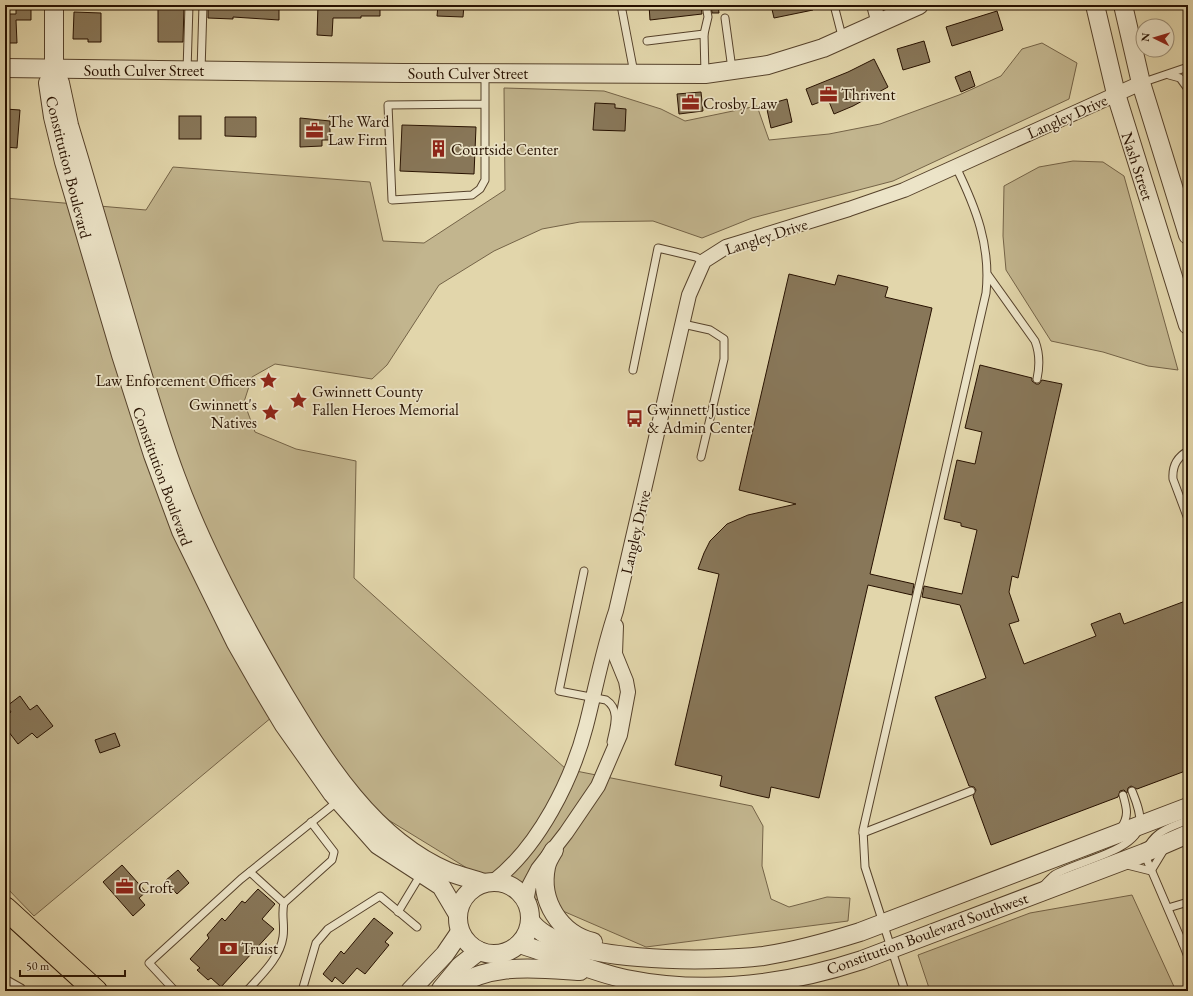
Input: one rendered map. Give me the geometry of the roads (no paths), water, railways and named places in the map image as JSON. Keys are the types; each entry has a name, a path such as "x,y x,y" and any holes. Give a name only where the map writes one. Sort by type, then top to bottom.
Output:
{"main road":[{"path":"5,908 96,991"}],"street":[{"path":"54,5 54,70"},
{"path":"874,5 878,24"},
{"name":"South Culver Street","path":"5,68 54,70 485,72 634,75 705,74 768,65 823,48 919,5"},
{"name":"Nash Street","path":"1094,5 1116,94 1188,324"},
{"name":"Nash Street","path":"1123,5 1141,83 1188,235"},
{"name":"Constitution Boulevard","path":"54,70 48,83 53,117 64,162 121,355 153,455 181,531 236,643 260,685 284,725 338,800 378,845 441,886 458,913"},
{"name":"Constitution Boulevard","path":"54,70 60,83 69,125 166,448 190,513 227,592 299,718 325,757 367,812 387,832 427,861 450,872 489,882"},
{"name":"Langley Drive","path":"489,882 515,862 543,826 556,804 586,728 605,642 616,611 683,324 694,282 704,261 726,246 863,205 904,190 1141,83"},
{"name":"Langley Drive","path":"526,902 529,886 538,869 554,850 590,798 620,735 628,692 626,681 615,654 616,611"},
{"name":"Constitution Boulevard Southwest","path":"530,920 534,926 552,939 573,946 626,956 738,958 780,953 832,941 1188,808"},
{"name":"Constitution Boulevard Southwest","path":"519,944 598,972 625,979 658,984 711,987 734,986 810,975 837,968 891,949 1115,864 1146,859 1170,842 1188,834"},
{"path":"554,850 546,867 545,888 551,911 564,928 584,940 631,949 654,957"},
{"path":"489,882 504,883 513,887 526,902 530,920 528,929 519,944 512,949 496,954 479,951 466,941 460,932 458,913 462,901 469,891 489,882"},
{"path":"410,991 445,954 460,932"},
{"path":"439,991 460,966 479,951"},
{"path":"448,991 468,978 498,969 551,969 598,972"}],"lane":[{"path":"189,5 194,71"},
{"path":"194,71 203,5"},
{"path":"622,5 634,75"},
{"path":"705,74 704,34 708,17 706,5"},
{"path":"834,5 843,40"},
{"path":"725,18 732,71"},
{"path":"647,41 704,34"},
{"path":"1141,83 1188,67"},
{"path":"485,72 486,180 480,189 472,195 392,200 388,105 485,104"},
{"path":"1167,75 1180,78 1188,89"},
{"path":"905,991 865,867 863,833 982,311 988,275 985,241 981,224 956,167"},
{"path":"633,370 658,248 696,257 704,261"},
{"path":"988,275 1035,341 1039,351 1040,366 1037,379"},
{"path":"683,324 710,330 724,339 724,359 701,457"},
{"path":"1188,451 1179,457 1172,472 1173,479 1188,519"},
{"path":"584,571 559,691 606,700 611,703 616,713 606,766"},
{"path":"863,833 971,791"},
{"path":"1036,894 1053,875 1114,850 1133,839 1140,825 1138,806 1132,791"},
{"path":"1118,833 1127,818 1127,809 1123,795"},
{"path":"175,991 148,963 250,872 338,800"},
{"path":"1138,806 1148,816 1165,816"},
{"path":"1188,820 1163,830 1151,840 1146,859 1168,908 1186,943 1188,957"},
{"path":"247,991 274,959 280,949 283,936 282,912 284,903 332,860 334,852 311,822"},
{"path":"1146,859 1151,871"},
{"path":"1146,859 1151,871"},
{"path":"250,872 284,903"},
{"path":"398,912 421,874"},
{"path":"302,991 316,943 328,929 380,896 417,927"},
{"path":"1168,908 1188,902"},
{"path":"5,980 21,988 23,991"}],"place":[{"name":"Thrivent","path":"828,94"},
{"name":"Crosby Law","path":"690,103"},
{"name":"The Ward Law Firm","path":"315,130"},
{"name":"Courtside Center","path":"438,149"},
{"name":"Law Enforcement Officers","path":"269,380"},
{"name":"Gwinnett County Fallen Heroes Memorial","path":"299,400"},
{"name":"Gwinnett's Natives","path":"270,413"},
{"name":"Gwinnett Justice & Admin Center","path":"634,418"},
{"name":"Croft","path":"125,887"},
{"name":"Truist","path":"228,948"}]}
